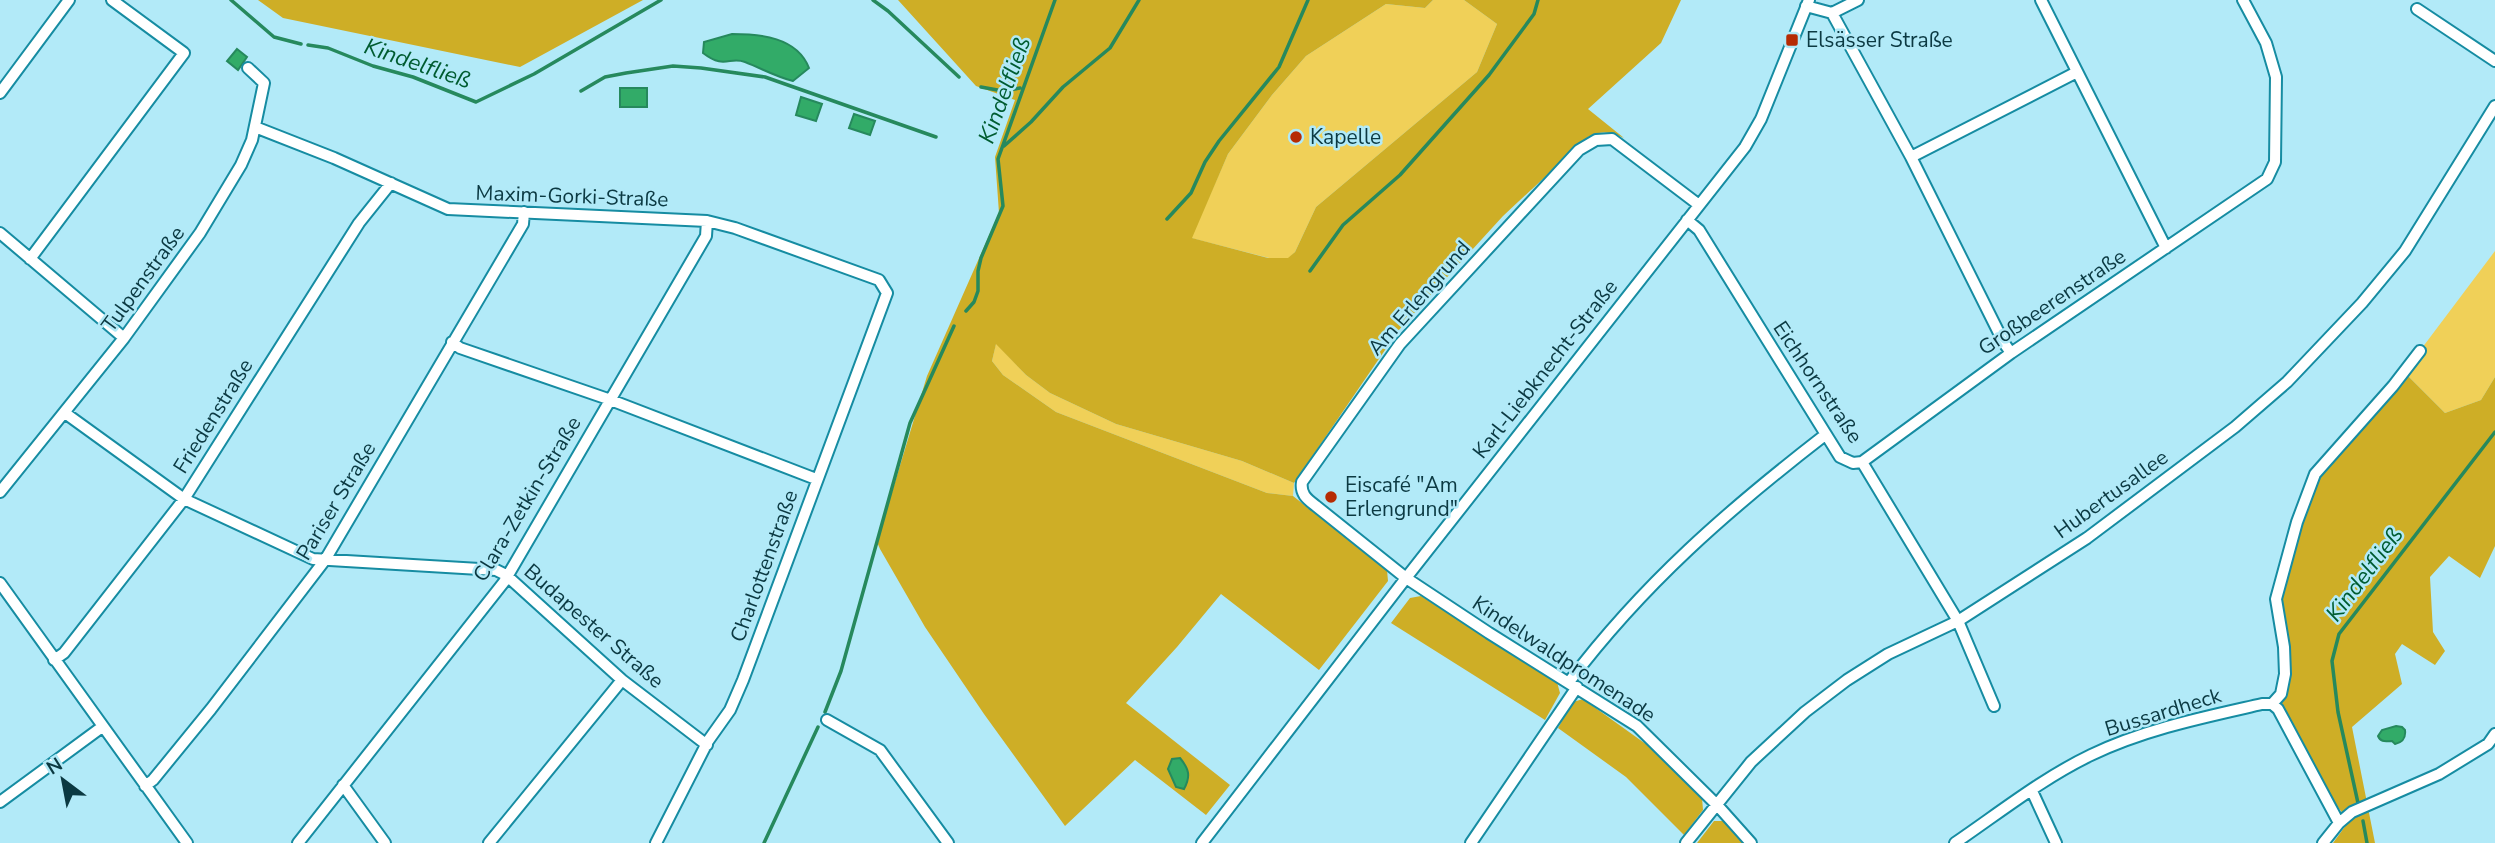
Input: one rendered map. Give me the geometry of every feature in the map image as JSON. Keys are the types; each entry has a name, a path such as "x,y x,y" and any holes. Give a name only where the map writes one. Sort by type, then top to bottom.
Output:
{"street":[{"path":"0,93 69,0"},
{"path":"30,259 184,53 112,0"},
{"path":"1832,13 1858,0"},
{"path":"2041,0 2166,248"},
{"name":"Großbeerenstraße","path":"1863,462 2011,353 2267,179 2275,162 2276,77 2266,43 2243,0"},
{"path":"1808,3 1832,13 1912,157 2011,353"},
{"name":"Karl-Liebknecht-Straße","path":"1202,843 1754,134 1808,3"},
{"path":"2417,9 2495,61"},
{"name":"Tulpenstraße","path":"0,492 124,338 200,233 241,165 252,140 264,83 248,68"},
{"path":"1912,157 2077,72"},
{"name":"Hubertusallee","path":"1686,843 1751,762 1805,712 1846,680 1888,654 1958,621 2087,538 2235,427 2287,382 2362,303 2405,251 2495,106"},
{"name":"Maxim-Gorki-Straße","path":"255,127 448,209 707,221 735,228 879,280 887,293"},
{"name":"Am Erlengrund","path":"1406,578 1315,506 1305,497 1301,488 1302,482 1400,344 1579,150 1596,140 1612,139 1699,205"},
{"name":"Friedenstraße","path":"54,660 64,653 184,499 359,223 391,183"},
{"name":"Pariser Straße","path":"145,786 153,780 211,709 325,560 523,224 524,212"},
{"name":"Eichhornstraße","path":"1687,220 1699,230 1840,457 1853,463 1863,462 1958,621 1994,706"},
{"name":"Clara-Zetkin-Straße","path":"298,843 503,582 706,236 707,221"},
{"path":"0,233 124,338"},
{"name":"Charlottenstraße","path":"656,843 706,745 730,710 743,680 887,293"},
{"path":"452,342 460,348 608,400 816,479"},
{"path":"2339,823 2282,716 2272,704 2281,694 2285,674 2284,647 2276,599 2297,522 2315,474 2393,386 2420,351"},
{"name":"Budapester Straße","path":"65,413 184,499 313,559 496,569 506,575 622,680 706,745"},
{"path":"1471,843 1601,639 1670,566 1753,491 1825,435"},
{"name":"Kindelwaldpromenade","path":"1406,578 1637,726 1718,806 1751,843"},
{"path":"0,583 187,843"},
{"path":"489,843 622,680"},
{"name":"Bussardheck","path":"1955,843 2090,755 2123,741 2187,721 2272,704"},
{"path":"827,720 880,750 948,843"},
{"path":"0,802 103,727"},
{"path":"2323,843 2352,812 2439,774 2488,744 2495,734"},
{"path":"2488,744 2495,755"},
{"path":"343,785 384,843"},
{"path":"2032,791 2056,843"}],"shaded area":[{"path":"258,0 643,0 520,67 283,18"},
{"path":"898,0 1433,0 1425,8 1386,4 1306,56 1272,95 1228,154 1192,238 1268,258 1288,258 1295,252 1316,207 1477,72 1497,24 1464,0 1681,0 1661,43 1588,109 1624,138 1606,133 1588,137 1503,216 1398,331 1294,483 1242,461 1116,424 1050,393 1026,375 996,344 992,361 1003,375 1056,412 1267,493 1293,496 1387,570 1388,581 1319,670 1221,594 1126,703 1230,785 1206,815 1135,760 1065,826 925,627 877,542 927,376 999,213 995,157 1015,100 976,86"},
{"path":"1433,0 1464,0 1497,24 1477,72 1316,207 1295,252 1289,258 1269,258 1191,238 1228,154 1272,95 1306,56 1386,4 1425,8"},
{"path":"732,34 776,39 796,50 809,68 793,81 745,62 717,61 703,53 704,42"},
{"path":"237,49 247,57 238,70 227,61"},
{"path":"620,88 647,88 647,107 620,107"},
{"path":"801,97 822,104 816,121 796,115"},
{"path":"854,114 875,121 870,135 849,128"},
{"path":"2495,251 2495,377 2481,400 2445,413 2406,374 2422,348"},
{"path":"996,343 1026,375 1050,393 1116,424 1242,461 1294,483 1293,496 1267,493 1056,412 1003,375 992,361"},
{"path":"2406,374 2445,413 2481,400 2495,377 2495,546 2480,578 2449,556 2430,577 2433,632 2445,651 2435,665 2402,644 2395,654 2402,684 2352,727 2375,843 2333,843 2349,821 2324,790 2281,705 2289,678 2291,657 2281,593 2309,493 2319,474"},
{"path":"1421,596 1557,682 1560,693 1545,720 1391,623 1410,598"},
{"path":"1583,699 1650,747 1702,798 1703,810 1684,835 1626,777 1558,728 1573,702"},
{"path":"2396,726 2405,730 2402,741 2395,744 2379,738 2382,730"},
{"path":"1180,758 1188,773 1184,789 1176,787 1168,769 1172,759"},
{"path":"1714,821 1724,821 1744,843 1697,843"}],"waterway":[{"name":"Kindelfließ","path":"231,0 274,37 301,44"},
{"name":"Kindelfließ","path":"308,45 328,48 476,102 534,74 661,0"},
{"name":"Kindelfließ","path":"873,0 959,77"},
{"name":"Kindelfließ","path":"966,311 974,302 978,291 981,258 1003,206 998,159 1055,0"},
{"path":"1004,146 1031,122 1063,87 1110,48 1139,0"},
{"path":"1167,219 1191,193 1205,162 1219,141 1279,67 1308,0"},
{"path":"1310,271 1343,225 1400,175 1489,75 1534,14 1538,0"},
{"name":"Kindelfließ","path":"581,91 605,77 673,66 701,68 765,77 936,137"},
{"path":"981,87 1003,91 1020,88"},
{"path":"825,712 841,671 910,423 954,326"},
{"name":"Kindelfließ","path":"2358,803 2338,712 2332,661 2339,634 2495,432"},
{"path":"764,843 818,727"},
{"name":"Kindelfließ","path":"2363,821 2367,843"}],"place":[{"name":"Elsässer Straße","path":"1792,40"},
{"name":"Kapelle","path":"1296,137"},
{"name":"Eiscafé \"Am Erlengrund\"","path":"1331,497"}]}
